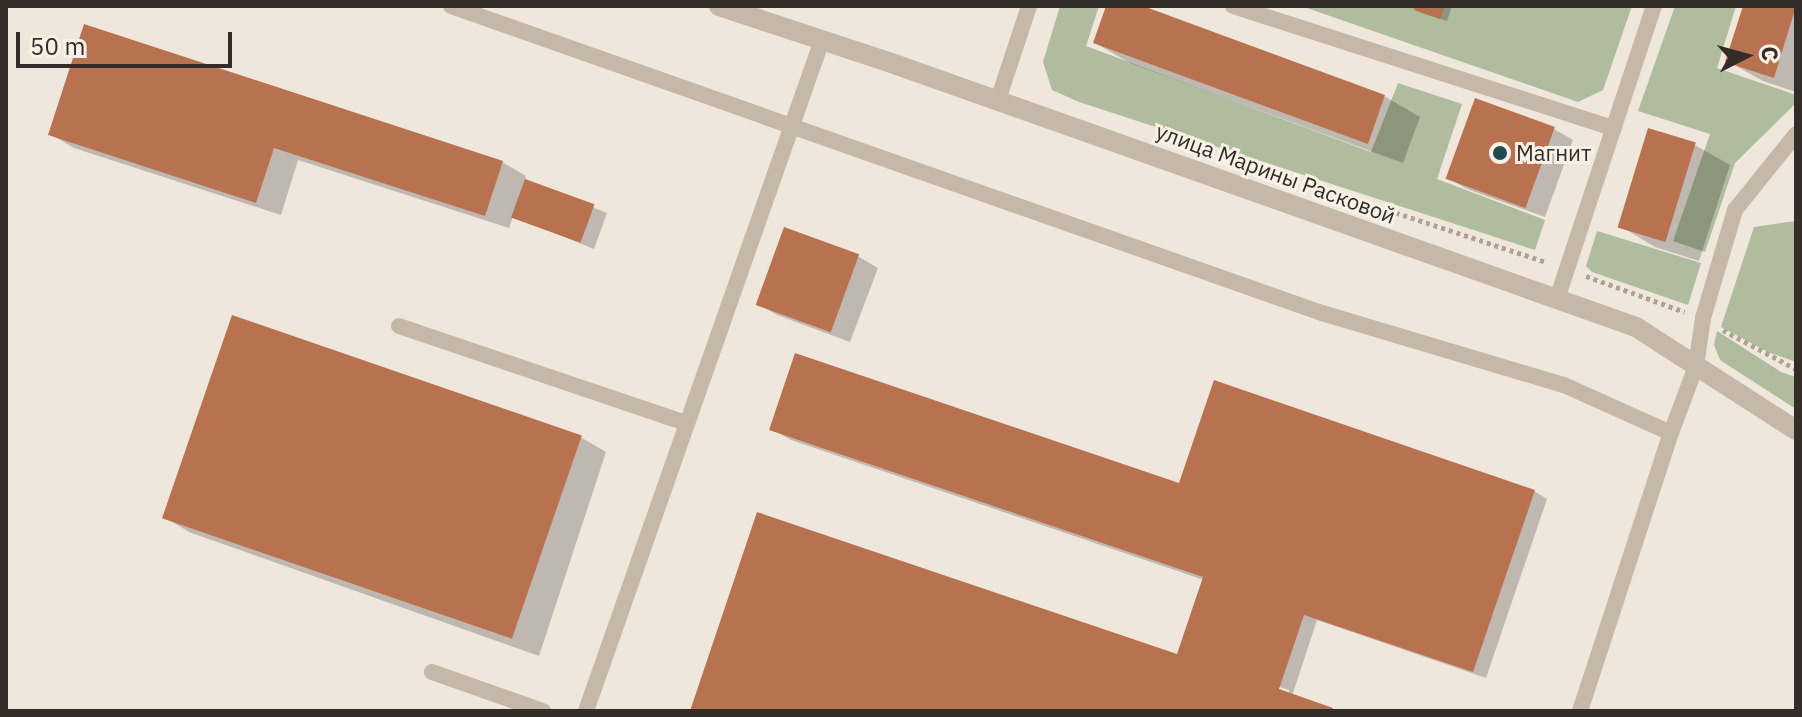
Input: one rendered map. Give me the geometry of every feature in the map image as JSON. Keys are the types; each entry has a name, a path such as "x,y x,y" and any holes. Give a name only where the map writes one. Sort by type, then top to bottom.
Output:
{"street":[{"name":"улица Марины Расковой","path":"719,6 998,100 1636,327 1796,430"}],"lane":[{"path":"451,6 1322,313 1564,385 1671,433"},
{"path":"998,100 1029,6"},
{"path":"1233,6 1614,128"},
{"path":"1557,299 1654,6"},
{"path":"586,711 822,40"},
{"path":"1580,711 1696,366 1703,318 1735,210 1796,134"},
{"path":"399,326 686,423"},
{"path":"432,672 543,711"}],"green space":[{"path":"1060,6 1099,6 1086,46 1371,152 1398,83 1462,104 1437,179 1545,220 1535,250 1079,102 1052,90 1043,62"},
{"path":"1301,6 1632,6 1603,90 1578,102"},
{"path":"1675,6 1736,6 1717,68 1796,95 1796,103 1735,163 1705,252 1673,241 1710,134 1638,111"},
{"path":"1796,221 1796,362 1768,352 1721,327 1754,227"},
{"path":"1597,231 1701,263 1688,305 1592,272 1586,266"},
{"path":"1717,331 1781,372 1796,377 1796,409 1720,360 1714,345"}],"building":[{"path":"1106,6 1143,6 1385,95 1368,144 1093,43"},
{"path":"1415,6 1445,6 1440,19 1414,10"},
{"path":"1743,6 1796,6 1774,78 1725,62"},
{"path":"84,24 503,161 485,216 274,148 256,203 48,135"},
{"name":"Магнит","path":"1475,98 1555,127 1525,208 1446,179"},
{"path":"1648,128 1696,143 1665,242 1618,227"},
{"path":"525,179 595,204 581,243 511,218"},
{"path":"784,227 859,254 831,332 756,305"},
{"path":"232,315 582,435 512,639 162,518"},
{"path":"795,353 1179,483 1214,380 1535,490 1473,672 1304,615 1279,689 1333,708 1332,711 690,711 757,512 1177,654 1203,577 769,430"}],"place":[{"name":"Магнит","path":"1500,153"}]}
